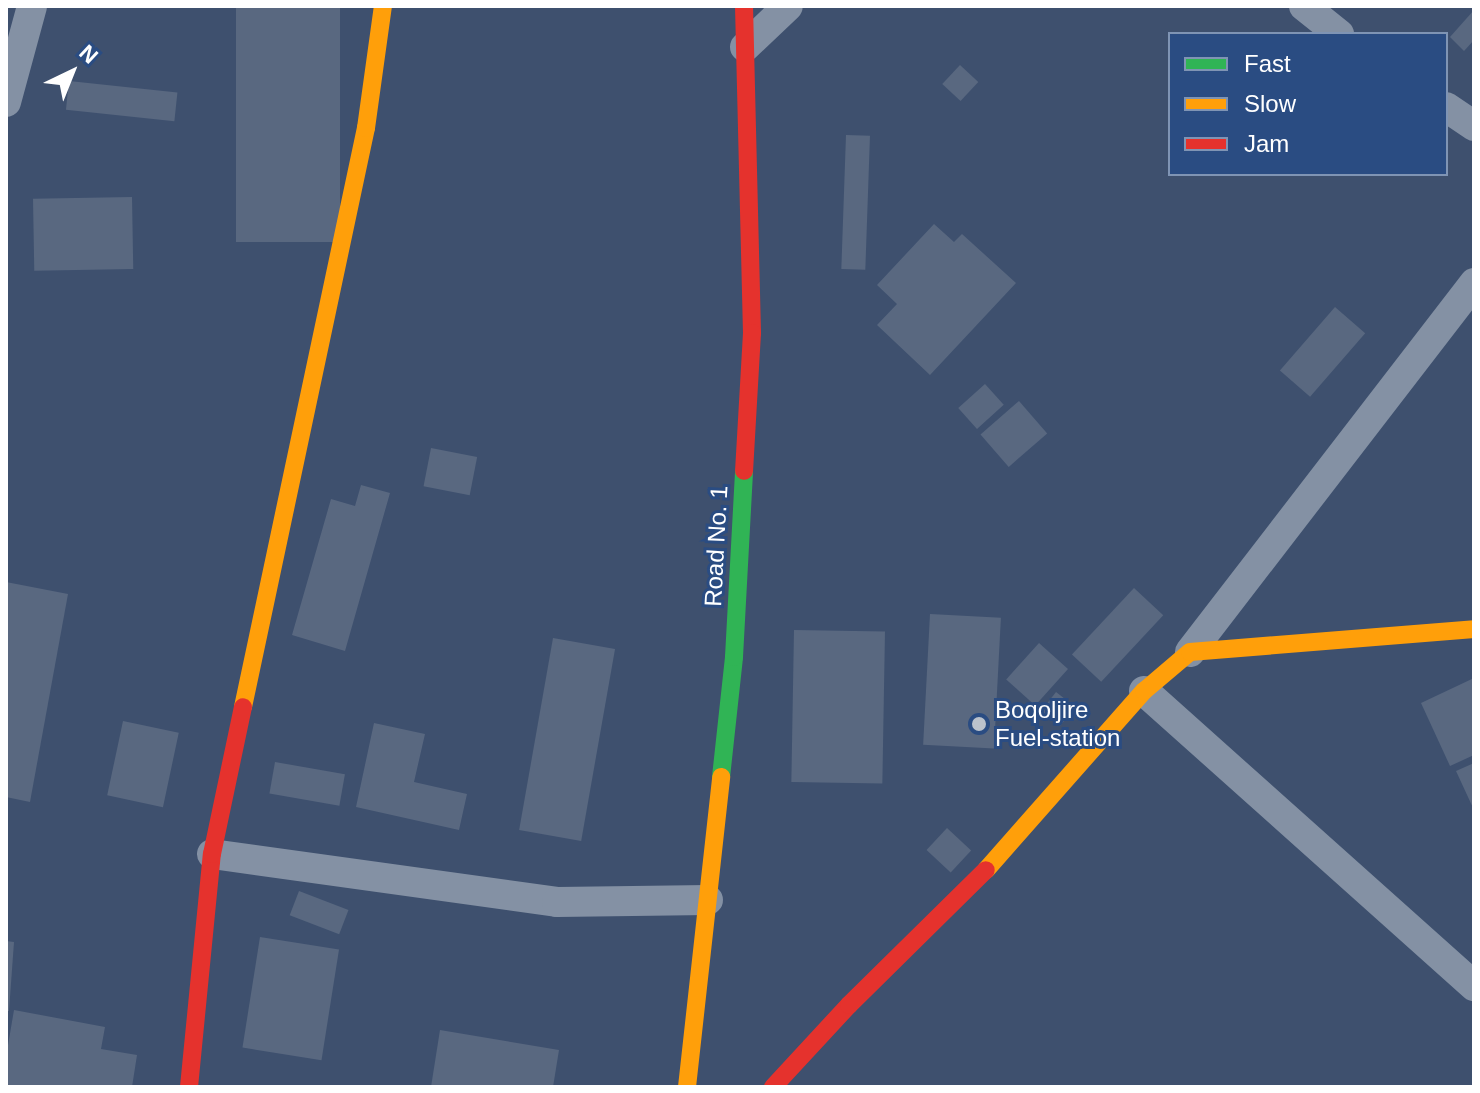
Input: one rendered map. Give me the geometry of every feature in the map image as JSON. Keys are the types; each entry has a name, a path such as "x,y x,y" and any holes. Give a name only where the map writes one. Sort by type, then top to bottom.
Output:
{"main road":[{"path":"189,1087 212,854 366,128 383,6"},
{"name":"Road No. 1","path":"687,1087 734,657 752,333 744,6"},
{"path":"773,1087 849,1005 1001,856 1144,691 1190,652 1474,629"}],"street":[{"path":"6,102 32,6"},
{"path":"745,47 788,6"},
{"path":"1304,6 1336,32"},
{"path":"1448,108 1474,126"},
{"path":"1190,652 1474,283"},
{"path":"1144,691 1474,986"},
{"path":"212,854 557,902 708,900"}],"building":[{"path":"236,6 340,6 340,242 236,242"},
{"path":"1474,10 1474,40 1464,51 1450,37"},
{"path":"960,65 978,82 961,101 942,84"},
{"path":"69,81 177,92 174,121 66,110"},
{"path":"846,135 870,136 865,270 841,269"},
{"path":"132,197 133,269 34,271 33,199"},
{"path":"934,224 954,242 962,234 1016,283 930,375 877,325 897,304 877,285"},
{"path":"1335,307 1365,333 1310,397 1280,370"},
{"path":"985,384 1004,405 977,429 958,408"},
{"path":"1019,401 1047,433 1009,467 981,434"},
{"path":"431,448 477,457 470,495 424,486"},
{"path":"361,485 390,493 345,651 292,635 331,499 355,506"},
{"path":"6,582 68,594 30,802 6,797"},
{"path":"1134,588 1163,615 1101,682 1072,655"},
{"path":"930,614 1001,618 994,749 923,745"},
{"path":"794,630 885,632 882,784 791,782"},
{"path":"553,638 615,649 581,841 519,830"},
{"path":"1039,643 1068,669 1035,706 1006,679"},
{"path":"1474,678 1474,755 1450,766 1421,703"},
{"path":"1056,692 1075,707 1060,726 1041,711"},
{"path":"123,721 179,733 163,807 107,795"},
{"path":"374,723 425,734 414,782 467,794 459,830 356,807"},
{"path":"275,762 345,774 339,806 269,794"},
{"path":"1474,763 1474,810 1456,771"},
{"path":"947,828 971,851 951,872 927,850"},
{"path":"299,891 348,910 339,934 290,915"},
{"path":"260,937 339,950 321,1060 242,1048"},
{"path":"6,941 14,942 9,1011 6,1011"},
{"path":"14,1010 105,1027 101,1049 137,1055 132,1087 6,1087 6,1057"},
{"path":"440,1030 559,1050 553,1087 431,1087"}],"traffic: fast":[{"path":"721,777 734,657 744,471"}],"traffic: slow":[{"path":"243,707 366,128 383,6"},
{"path":"986,870 1144,691 1190,652 1474,629"},
{"path":"687,1087 721,777"}],"traffic: jam":[{"path":"744,6 752,333 744,471"},
{"path":"189,1087 212,854 243,707"},
{"path":"773,1087 849,1005 986,870"}],"place":[{"name":"Boqoljire Fuel-station","path":"979,724"}]}
